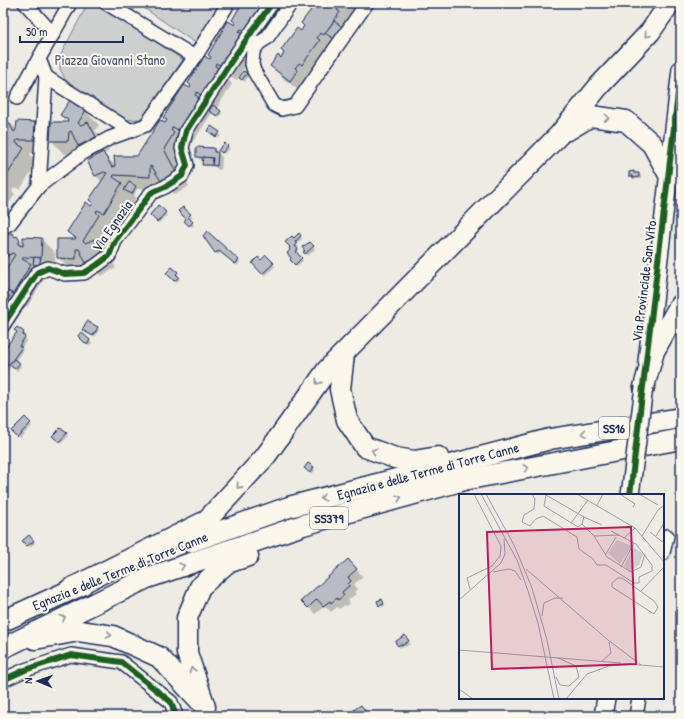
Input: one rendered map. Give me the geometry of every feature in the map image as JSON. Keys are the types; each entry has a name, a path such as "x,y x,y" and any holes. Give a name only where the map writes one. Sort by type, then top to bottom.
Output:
{"highway":[{"path":"70,589 206,521 265,457 327,370 559,135 599,86 650,32 670,3"},
{"path":"559,135 591,116 626,121 652,144 668,173"},
{"path":"644,388 654,351 681,305"},
{"path":"344,354 340,389 348,420 365,447 394,458 414,461 550,439"},
{"name":"Egnazia e delle Terme di Torre Canne","path":"3,621 70,589 216,532 289,507 550,439 680,418"},
{"name":"Egnazia e delle Terme di Torre Canne","path":"9,645 146,578 303,525 464,480 681,439"},
{"path":"209,711 187,653 187,618 200,587 227,563 367,515 380,503"},
{"path":"9,645 79,631 113,636 159,657 209,711"}],"main road":[{"name":"Via Provinciale San Vito","path":"630,494 681,69"},
{"path":"603,716 606,699"}],"street":[{"path":"25,3 53,34"},
{"path":"17,98 70,3"},
{"path":"106,3 195,56"},
{"path":"3,227 10,223 39,186 81,154 110,138 146,125 195,56 226,7 224,3"},
{"name":"Via Egnazia","path":"3,325 37,272 48,268 65,274 84,273 97,265 109,256 115,241 151,193 165,188 182,176 186,165 182,148 186,131 232,60 272,3"},
{"path":"291,3 267,38 259,43 253,51 252,64 254,71 274,105 282,109 295,106 367,3"},
{"path":"39,59 46,77 39,186"},
{"path":"46,77 131,131"},
{"path":"664,547 666,536"},
{"path":"3,680 25,670 71,655 121,662 171,702 176,716"},
{"path":"636,716 639,699"}],"green space":[{"name":"Piazza Giovanni Stano","path":"88,3 99,3 183,60 150,109 140,119 127,120 66,81 60,69 60,56"},
{"name":"Piazza Giovanni Stano","path":"118,3 217,3 219,9 199,42 194,42 138,4 134,10 129,11"}],"building":[{"path":"242,3 264,3 247,32 241,29 238,32 243,34 223,67 216,63 215,66 219,69 202,96 197,92 195,95 199,98 178,130 173,127 171,130 174,133 164,149 176,172 161,181 150,166 150,177 114,175 113,177 122,183 104,213 97,210 96,212 99,215 83,241 86,243 94,239 103,254 86,263 79,249 76,249 76,259 57,258 57,239 76,238 67,232 86,202 91,206 93,203 89,200 107,173 104,172 95,176 87,161 103,152 112,167 115,166 114,156 137,156 160,120 165,123 167,120 163,118 184,85 190,88 191,86 188,83 204,56 210,59 211,57 208,55 228,21 235,25 236,23 232,20"},
{"path":"316,3 347,3 344,7 340,5 337,10 340,12 324,35 320,33 317,38 320,40 302,65 299,63 295,68 298,70 290,81 270,66 278,55 281,58 284,53 281,50 297,28 301,31 304,26 301,23"},
{"path":"334,21 342,27 334,39 325,33"},
{"path":"243,71 247,73 242,80 239,78"},
{"path":"70,100 86,110 78,123 81,125 88,122 96,137 78,146 71,131 69,132 68,141 50,141 51,122 67,122 68,120 60,115"},
{"path":"213,105 221,111 217,116 209,111"},
{"path":"5,116 14,132 16,130 17,121 35,122 34,140 17,140 16,143 24,148 6,177 3,175 3,147 8,138 6,136 3,138 3,117"},
{"path":"211,126 220,132 216,137 208,131"},
{"path":"225,143 228,146 222,153 218,150"},
{"path":"196,147 214,148 214,152 218,152 217,166 212,165 213,158 196,157"},
{"path":"203,157 213,158 212,165 202,165"},
{"path":"634,171 634,173 639,173 639,177 633,178 633,176 629,176 629,172"},
{"path":"129,182 136,186 132,194 124,190"},
{"path":"158,205 166,212 157,222 150,215"},
{"path":"183,207 191,214 188,217 193,222 189,226 184,221 186,219 178,211"},
{"path":"207,231 239,260 235,264 219,251 215,253 203,236"},
{"path":"12,233 15,237 17,236 20,241 18,243 19,245 23,246 23,237 42,238 41,258 24,257 22,259 31,264 13,294 8,291 6,294 10,296 3,306 3,273 15,255 13,253 4,257 3,238"},
{"path":"299,233 301,236 295,242 297,244 295,246 298,249 296,252 302,258 295,265 290,260 291,258 287,253 290,250 290,247 285,242 292,236 294,238"},
{"path":"310,242 314,246 305,254 302,247"},
{"path":"266,255 274,263 262,274 252,263 258,257 261,260"},
{"path":"34,257 41,258 39,266 33,264"},
{"path":"172,267 178,272 176,274 179,277 174,281 166,273"},
{"path":"87,321 98,327 93,336 82,330"},
{"path":"17,327 24,332 23,335 25,337 19,346 22,347 9,365 3,360 3,351 17,332 14,330"},
{"path":"81,332 90,340 87,345 78,336"},
{"path":"14,359 20,363 15,369 9,365"},
{"path":"3,360 8,364 3,371"},
{"path":"25,417 31,423 17,437 11,431"},
{"path":"60,428 67,433 59,442 52,436"},
{"path":"308,463 314,467 310,473 304,468"},
{"path":"29,535 34,541 27,546 22,541"},
{"path":"348,559 357,569 348,577 351,581 348,584 349,586 342,592 344,595 338,600 337,598 331,603 330,601 323,606 317,599 308,608 301,601"},
{"path":"382,599 384,604 379,606 377,601"},
{"path":"405,635 409,641 398,646 395,642"},
{"path":"361,705 369,716 345,716"}],"cycle path":[{"path":"3,325 37,273 48,268 65,274 84,273 97,265 109,256 115,241 151,193 165,187 182,176 187,165 182,148 186,131 232,60 272,3"},
{"path":"630,494 681,69"},
{"path":"3,680 25,670 71,655 121,662 171,702 176,716"}]}
